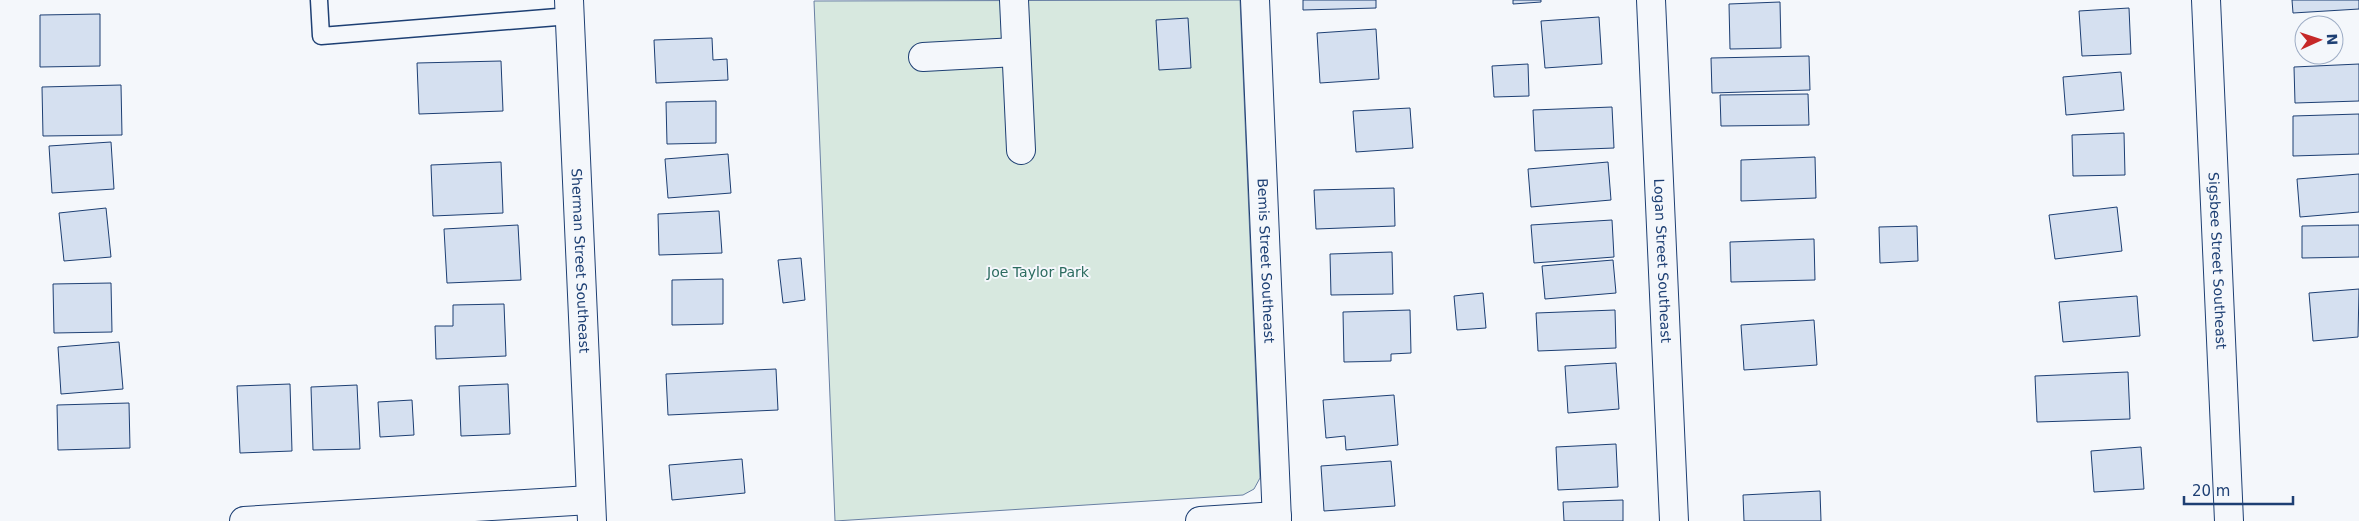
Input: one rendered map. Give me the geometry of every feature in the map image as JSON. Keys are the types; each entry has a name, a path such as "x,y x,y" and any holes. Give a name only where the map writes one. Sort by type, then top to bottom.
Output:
{"street":[{"path":"1014,0 1021,150"},
{"name":"Bemis Street Southeast","path":"1256,0 1277,519"},
{"name":"Logan Street Southeast","path":"1651,0 1674,521"},
{"name":"Sigsbee Street Southeast","path":"2206,0 2230,521"},
{"name":"Sherman Street Southeast","path":"570,8 591,511"},
{"path":"923,57 1016,52"},
{"path":"244,521 591,511"},
{"path":"1200,521 1277,519"}],"lane":[{"path":"319,0 321,36 570,8"}],"green space":[{"name":"Joe Taylor Park","path":"1240,0 1260,478 1254,489 1243,495 835,521 814,1"}],"building":[{"path":"1303,0 1376,0 1376,8 1303,10"},
{"path":"1513,0 1541,0 1541,2 1513,4"},
{"path":"2292,0 2359,0 2359,9 2293,13"},
{"path":"1780,2 1781,48 1730,49 1729,4"},
{"path":"2129,8 2131,54 2082,56 2079,11"},
{"path":"100,14 100,66 40,67 40,15"},
{"path":"1599,17 1602,64 1545,68 1541,21"},
{"path":"1188,18 1191,68 1159,70 1156,20"},
{"path":"1376,29 1379,79 1320,83 1317,33"},
{"path":"712,38 713,60 727,59 728,80 656,83 654,40"},
{"path":"1809,56 1810,90 1712,93 1711,58"},
{"path":"501,61 503,111 419,114 417,63"},
{"path":"1528,64 1529,96 1494,97 1492,66"},
{"path":"2359,64 2359,101 2295,103 2294,67"},
{"path":"2121,72 2124,110 2066,115 2063,77"},
{"path":"121,85 122,135 43,136 42,87"},
{"path":"1808,94 1809,125 1721,126 1720,95"},
{"path":"716,101 716,143 667,144 666,102"},
{"path":"1612,107 1614,148 1535,151 1533,110"},
{"path":"1410,108 1413,148 1356,152 1353,111"},
{"path":"2359,114 2359,154 2293,156 2293,116"},
{"path":"2124,133 2125,175 2073,176 2072,135"},
{"path":"111,142 114,189 52,193 49,146"},
{"path":"728,154 731,193 668,198 665,159"},
{"path":"1815,157 1816,198 1741,201 1741,160"},
{"path":"501,162 503,213 433,216 431,165"},
{"path":"1608,162 1611,200 1531,207 1528,169"},
{"path":"2359,174 2359,212 2300,217 2297,179"},
{"path":"1394,188 1395,226 1316,229 1314,190"},
{"path":"2117,207 2122,251 2055,259 2049,215"},
{"path":"106,208 111,257 64,261 59,213"},
{"path":"719,211 722,253 659,255 658,214"},
{"path":"1612,220 1614,257 1534,263 1531,225"},
{"path":"518,225 521,280 447,283 444,229"},
{"path":"2359,225 2359,257 2302,258 2302,226"},
{"path":"1917,226 1918,261 1880,263 1879,227"},
{"path":"1814,239 1815,280 1731,282 1730,242"},
{"path":"1392,252 1393,294 1331,295 1330,254"},
{"path":"801,258 805,300 783,303 778,260"},
{"path":"1613,260 1616,293 1545,299 1542,266"},
{"path":"723,279 723,324 672,325 672,280"},
{"path":"111,283 112,332 54,333 53,284"},
{"path":"2359,289 2358,337 2313,341 2309,293"},
{"path":"1483,293 1486,328 1457,330 1454,296"},
{"path":"2137,296 2140,336 2063,342 2059,302"},
{"path":"504,304 506,356 436,359 435,326 453,326 453,305"},
{"path":"1410,310 1411,353 1391,354 1391,361 1344,362 1343,312"},
{"path":"1615,310 1616,348 1538,351 1536,313"},
{"path":"1814,320 1817,365 1744,370 1741,325"},
{"path":"119,342 123,389 61,394 58,347"},
{"path":"1616,363 1619,409 1568,413 1565,366"},
{"path":"776,369 778,410 668,415 666,374"},
{"path":"2128,372 2130,419 2037,422 2035,376"},
{"path":"290,384 292,451 240,453 237,386"},
{"path":"508,384 510,434 461,436 459,386"},
{"path":"357,385 360,449 313,450 311,387"},
{"path":"1394,395 1398,445 1346,450 1345,436 1326,438 1323,400"},
{"path":"412,400 414,435 380,437 378,402"},
{"path":"129,403 130,448 58,450 57,405"},
{"path":"1616,444 1618,487 1558,490 1556,447"},
{"path":"2141,447 2144,489 2094,492 2091,451"},
{"path":"742,459 745,493 672,500 669,465"},
{"path":"1391,461 1395,506 1324,511 1321,466"},
{"path":"1820,491 1821,521 1744,521 1743,495"},
{"path":"1623,500 1623,521 1564,521 1563,502"}]}
